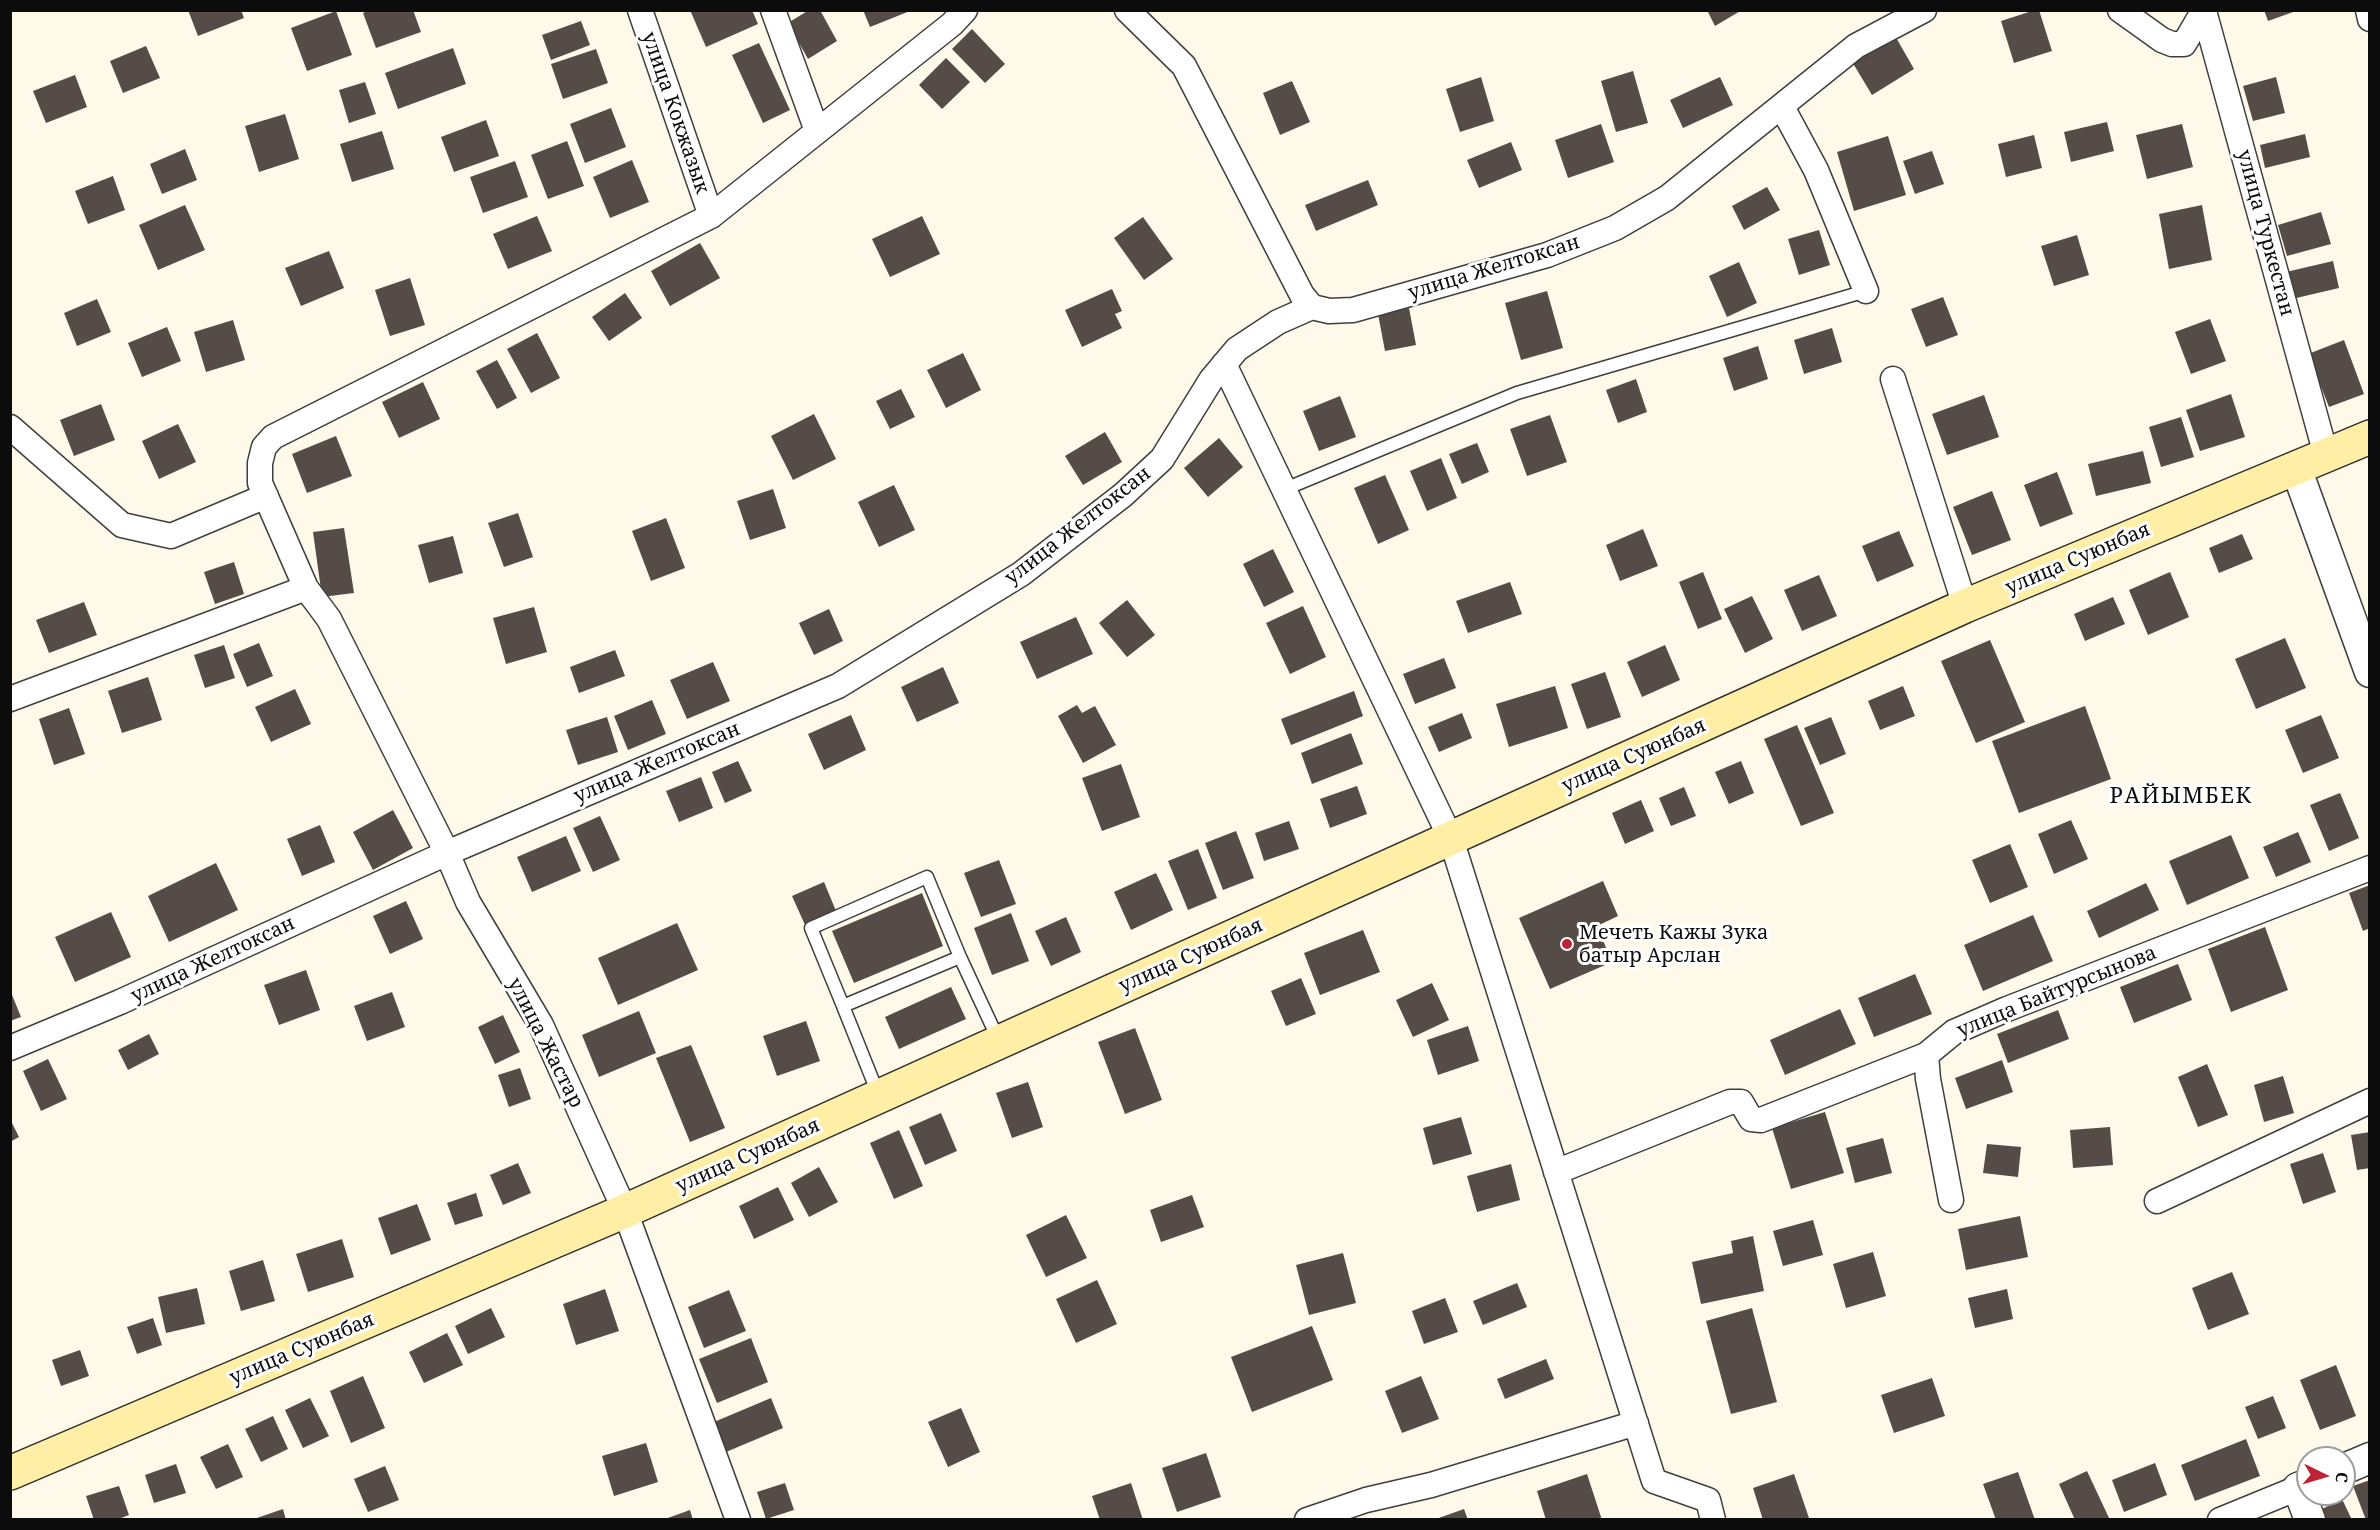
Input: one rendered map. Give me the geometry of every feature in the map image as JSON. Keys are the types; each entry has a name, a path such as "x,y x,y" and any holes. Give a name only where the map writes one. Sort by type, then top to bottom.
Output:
{"main road":[{"name":"улица Суюнбая","path":"10,1473 625,1211 1965,606 2370,436"}],"street":[{"name":"улица Кокжазык","path":"640,10 711,216"},
{"path":"773,10 817,131"},
{"name":"улица Жастар","path":"738,1520 625,1211 540,1025 468,903 447,853 329,619 306,588 260,483 260,463 264,447 273,437 711,216 952,24 965,10"},
{"path":"1126,10 1184,66 1302,295 1312,307"},
{"name":"улица Желтоксан","path":"10,1048 120,1002 447,853 838,686 1021,574 1124,495 1162,459 1204,390 1237,349 1278,322 1312,307 1329,311 1353,310 1547,255 1615,228 1667,198 1856,46 1924,10"},
{"path":"2120,10 2162,40 2172,44 2184,44 2204,11"},
{"path":"2368,10 2370,19"},
{"name":"улица Туркестан","path":"2204,11 2326,455"},
{"path":"1782,107 1816,170 1866,291"},
{"path":"1224,364 1451,839 1654,1481 1707,1500 1713,1520"},
{"path":"1893,378 1965,606"},
{"path":"10,427 122,525 171,536 266,496"},
{"path":"2296,468 2370,672"},
{"path":"10,699 306,588"},
{"name":"улица Байтурсынова","path":"1556,1172 1730,1102 1740,1102 1751,1119 1761,1120 1926,1055 1954,1032 2007,1009 2370,868"},
{"path":"1926,1055 1928,1079 1951,1200"},
{"path":"2157,1201 2370,1101"},
{"path":"1307,1520 1366,1500 1431,1485 1635,1423"},
{"path":"2356,1464 2370,1458"},
{"path":"2220,1520 2296,1489"}],"lane":[{"path":"1285,489 1517,393 1866,291"},
{"path":"879,1096 811,928 927,877 960,957 1000,1042"},
{"path":"843,1006 960,957"}],"building":[{"path":"188,10 241,10 244,18 198,36"},
{"path":"370,10 413,10 421,32 376,48 363,13"},
{"path":"690,10 752,10 758,24 706,47"},
{"path":"809,10 820,10 837,41 808,59 788,23"},
{"path":"863,10 910,10 910,11 870,27"},
{"path":"1707,10 1742,10 1715,26"},
{"path":"2039,10 2052,51 2014,63 2001,21"},
{"path":"2264,10 2296,10 2296,11 2268,21"},
{"path":"336,11 352,55 307,71 291,28"},
{"path":"581,21 590,45 551,60 542,35"},
{"path":"972,29 1005,64 985,83 952,49"},
{"path":"1894,34 1914,69 1872,95 1851,60"},
{"path":"759,43 790,110 763,123 732,55"},
{"path":"146,46 160,78 123,93 110,61"},
{"path":"453,48 466,84 398,109 385,73"},
{"path":"596,49 608,83 563,99 551,64"},
{"path":"946,58 970,82 942,109 919,85"},
{"path":"1633,71 1648,123 1616,132 1601,81"},
{"path":"75,75 87,107 46,123 33,91"},
{"path":"1481,77 1494,121 1460,132 1446,89"},
{"path":"1720,77 1733,105 1683,128 1670,100"},
{"path":"2276,77 2285,113 2253,121 2243,86"},
{"path":"1292,81 1310,122 1280,135 1263,93"},
{"path":"365,82 376,114 349,123 339,90"},
{"path":"611,108 626,147 585,163 570,124"},
{"path":"285,114 299,159 259,172 245,126"},
{"path":"486,120 499,156 454,172 441,137"},
{"path":"2107,122 2114,151 2071,162 2064,132"},
{"path":"1601,124 1614,162 1568,178 1555,140"},
{"path":"2182,124 2193,167 2147,179 2136,135"},
{"path":"382,131 394,169 352,182 340,144"},
{"path":"2305,134 2310,157 2265,168 2260,145"},
{"path":"2034,135 2042,168 2006,177 1998,144"},
{"path":"1888,136 1906,195 1854,211 1837,152"},
{"path":"567,141 584,186 548,199 531,155"},
{"path":"1511,142 1522,170 1479,188 1467,160"},
{"path":"185,149 197,180 162,194 150,164"},
{"path":"1932,151 1944,184 1915,194 1903,161"},
{"path":"632,160 649,202 610,218 593,177"},
{"path":"515,161 528,197 483,213 470,177"},
{"path":"113,176 125,210 88,224 75,191"},
{"path":"1368,180 1378,205 1316,231 1305,205"},
{"path":"1767,187 1780,210 1744,230 1732,206"},
{"path":"185,205 205,250 158,270 139,225"},
{"path":"2202,205 2212,260 2169,269 2159,214"},
{"path":"2321,212 2331,244 2287,256 2278,225"},
{"path":"537,216 552,251 508,269 493,234"},
{"path":"922,216 940,254 890,277 872,239"},
{"path":"1143,217 1173,259 1144,280 1114,238"},
{"path":"1819,230 1830,265 1799,275 1788,239"},
{"path":"2077,235 2089,275 2054,286 2041,246"},
{"path":"700,243 720,278 670,306 651,271"},
{"path":"329,251 344,288 301,306 285,268"},
{"path":"2333,261 2339,288 2292,299 2286,272"},
{"path":"1739,262 1757,303 1727,317 1709,276"},
{"path":"410,278 425,325 390,336 375,290"},
{"path":"1112,289 1122,311 1115,314 1122,328 1082,347 1065,310"},
{"path":"1547,291 1563,348 1521,360 1505,303"},
{"path":"625,293 642,318 609,341 592,317"},
{"path":"1943,297 1958,335 1926,347 1911,309"},
{"path":"97,299 111,332 77,346 64,313"},
{"path":"1409,308 1416,345 1385,351 1378,314"},
{"path":"2210,319 2226,361 2191,374 2175,332"},
{"path":"233,320 245,360 206,372 194,332"},
{"path":"167,327 181,361 142,377 128,343"},
{"path":"1832,328 1842,362 1804,374 1794,340"},
{"path":"537,333 560,378 531,393 507,349"},
{"path":"2344,340 2364,394 2329,407 2308,354"},
{"path":"1758,346 1768,379 1734,391 1723,358"},
{"path":"963,353 981,390 946,408 927,370"},
{"path":"497,360 517,398 497,409 476,371"},
{"path":"1636,379 1647,412 1618,423 1606,390"},
{"path":"423,382 440,419 399,438 382,402"},
{"path":"901,389 915,417 890,429 876,401"},
{"path":"2231,394 2245,437 2200,451 2186,410"},
{"path":"1984,395 1999,437 1947,455 1932,414"},
{"path":"1340,396 1356,437 1319,451 1303,411"},
{"path":"101,404 115,440 74,456 60,420"},
{"path":"814,414 836,459 793,480 771,436"},
{"path":"1550,415 1567,462 1527,476 1510,429"},
{"path":"2181,417 2194,457 2161,467 2149,427"},
{"path":"178,424 196,462 159,479 142,441"},
{"path":"1105,432 1122,462 1083,485 1065,456"},
{"path":"336,436 352,476 307,493 292,454"},
{"path":"1219,438 1243,467 1208,497 1184,468"},
{"path":"1477,443 1489,472 1462,484 1449,454"},
{"path":"2143,451 2151,483 2096,496 2088,464"},
{"path":"1441,458 1457,498 1427,511 1410,471"},
{"path":"2057,472 2073,514 2040,527 2024,485"},
{"path":"1385,475 1409,530 1378,544 1354,488"},
{"path":"894,485 915,530 879,547 858,502"},
{"path":"773,489 786,528 750,540 737,501"},
{"path":"1992,491 2011,540 1972,555 1953,507"},
{"path":"518,513 533,557 504,567 488,523"},
{"path":"666,518 685,568 651,581 632,531"},
{"path":"344,528 354,593 322,597 313,532"},
{"path":"1643,529 1658,566 1620,581 1606,545"},
{"path":"1899,531 1914,566 1877,582 1862,546"},
{"path":"2242,534 2253,559 2219,573 2209,548"},
{"path":"453,536 463,573 429,583 418,545"},
{"path":"1273,549 1294,592 1264,607 1243,564"},
{"path":"234,562 244,594 215,604 204,572"},
{"path":"1703,572 1722,619 1698,629 1679,582"},
{"path":"2170,572 2189,617 2148,635 2129,590"},
{"path":"1819,575 1837,616 1802,631 1784,590"},
{"path":"1510,582 1522,614 1468,633 1456,601"},
{"path":"1752,596 1773,639 1745,653 1724,609"},
{"path":"2113,597 2125,624 2085,641 2074,614"},
{"path":"1127,600 1155,635 1127,657 1099,623"},
{"path":"84,602 97,635 49,653 36,620"},
{"path":"1303,606 1326,657 1290,674 1266,623"},
{"path":"534,607 547,652 506,664 493,618"},
{"path":"829,609 843,641 814,655 799,623"},
{"path":"1076,617 1093,654 1037,679 1020,642"},
{"path":"2285,638 2306,688 2256,709 2235,659"},
{"path":"1990,640 2025,722 1976,743 1941,661"},
{"path":"259,643 273,676 247,687 233,654"},
{"path":"224,645 235,678 205,688 194,655"},
{"path":"1665,645 1680,680 1642,697 1627,662"},
{"path":"615,650 625,676 579,693 570,667"},
{"path":"1444,658 1456,688 1415,704 1403,674"},
{"path":"713,662 730,701 687,719 670,680"},
{"path":"943,667 959,703 917,722 901,687"},
{"path":"1605,672 1621,717 1587,729 1571,684"},
{"path":"148,677 162,720 122,733 108,691"},
{"path":"1555,686 1568,728 1509,747 1496,704"},
{"path":"1903,686 1915,716 1880,730 1868,701"},
{"path":"295,689 311,724 271,742 255,707"},
{"path":"1354,691 1363,716 1291,745 1281,719"},
{"path":"652,700 666,734 628,750 614,716"},
{"path":"1077,705 1082,713 1095,706 1116,745 1083,763 1058,716"},
{"path":"2085,706 2111,779 2019,813 1992,741"},
{"path":"69,708 85,754 54,765 39,719"},
{"path":"1462,713 1472,738 1439,752 1428,727"},
{"path":"851,715 866,750 824,770 808,734"},
{"path":"2321,715 2339,758 2303,773 2285,730"},
{"path":"607,717 618,752 578,765 566,730"},
{"path":"1831,717 1846,754 1820,765 1804,728"},
{"path":"1797,725 1834,813 1801,826 1764,739"},
{"path":"1351,733 1363,764 1312,784 1301,753"},
{"path":"738,761 752,791 725,803 712,772"},
{"path":"1741,761 1754,793 1729,804 1715,772"},
{"path":"1121,764 1140,817 1102,831 1082,778"},
{"path":"701,777 713,808 679,822 666,791"},
{"path":"1357,786 1367,814 1330,828 1320,799"},
{"path":"1684,787 1696,816 1671,826 1659,798"},
{"path":"2340,793 2359,838 2329,851 2310,805"},
{"path":"1641,800 1654,831 1625,844 1612,813"},
{"path":"393,810 413,848 373,870 353,832"},
{"path":"600,816 620,860 593,872 573,828"},
{"path":"2071,820 2088,859 2054,874 2038,834"},
{"path":"1289,821 1299,849 1264,861 1255,833"},
{"path":"320,825 335,862 302,876 287,839"},
{"path":"1236,831 1254,878 1223,890 1205,843"},
{"path":"2298,832 2311,862 2276,877 2263,847"},
{"path":"2231,835 2249,878 2187,905 2169,861"},
{"path":"566,836 581,871 532,892 517,857"},
{"path":"2010,844 2028,887 1990,903 1972,860"},
{"path":"1198,849 1217,898 1188,910 1168,861"},
{"path":"999,860 1016,904 981,917 964,873"},
{"path":"216,863 238,910 169,942 148,896"},
{"path":"1156,873 1173,910 1131,930 1114,892"},
{"name":"Мечеть Кажы Зука батыр Арслан","path":"1603,881 1618,916 1597,926 1612,962 1550,989 1519,918"},
{"path":"824,882 836,911 805,925 792,896"},
{"path":"2146,883 2159,910 2099,938 2087,911"},
{"path":"2370,885 2370,928 2363,931 2349,893"},
{"path":"922,893 943,946 854,983 832,931"},
{"path":"406,901 423,939 390,954 373,916"},
{"path":"111,912 131,957 75,982 55,937"},
{"path":"1011,913 1029,961 992,975 974,928"},
{"path":"2033,915 2053,961 1983,991 1964,945"},
{"path":"1066,917 1081,952 1051,966 1035,931"},
{"path":"677,923 698,970 618,1005 598,958"},
{"path":"2265,927 2288,990 2231,1012 2208,949"},
{"path":"1363,930 1380,972 1320,995 1304,953"},
{"path":"2178,964 2192,1000 2134,1023 2120,987"},
{"path":"306,970 320,1010 279,1025 264,985"},
{"path":"1915,974 1932,1014 1874,1037 1858,998"},
{"path":"1301,978 1316,1014 1286,1026 1271,991"},
{"path":"1432,983 1449,1020 1413,1037 1396,1000"},
{"path":"951,987 966,1019 899,1049 885,1017"},
{"path":"10,990 21,1017 10,1021"},
{"path":"392,992 405,1027 367,1041 354,1006"},
{"path":"1840,1009 1856,1044 1785,1075 1770,1040"},
{"path":"2058,1010 2069,1039 2008,1063 1997,1034"},
{"path":"639,1011 656,1053 599,1077 582,1035"},
{"path":"503,1015 520,1052 495,1064 478,1027"},
{"path":"806,1021 820,1061 777,1076 763,1036"},
{"path":"1468,1026 1479,1061 1438,1075 1427,1040"},
{"path":"1135,1028 1162,1100 1125,1114 1098,1042"},
{"path":"149,1034 159,1054 128,1070 118,1050"},
{"path":"691,1045 725,1128 690,1142 656,1058"},
{"path":"48,1059 67,1099 41,1111 23,1071"},
{"path":"2002,1060 2013,1092 1966,1109 1955,1078"},
{"path":"2207,1064 2228,1115 2198,1127 2178,1077"},
{"path":"520,1068 531,1099 509,1107 498,1075"},
{"path":"2283,1076 2294,1113 2264,1122 2254,1085"},
{"path":"1028,1082 1043,1127 1012,1138 996,1093"},
{"path":"1825,1112 1844,1173 1791,1189 1772,1128"},
{"path":"941,1113 957,1151 925,1165 909,1127"},
{"path":"1461,1117 1472,1154 1433,1165 1423,1128"},
{"path":"10,1119 19,1137 10,1142"},
{"path":"2110,1127 2113,1165 2073,1168 2070,1130"},
{"path":"899,1130 923,1186 894,1199 870,1143"},
{"path":"2370,1132 2370,1168 2357,1170 2351,1135"},
{"path":"1883,1138 1892,1173 1855,1183 1846,1148"},
{"path":"1987,1144 2021,1147 2018,1177 1983,1173"},
{"path":"2323,1153 2336,1192 2303,1204 2290,1164"},
{"path":"518,1163 531,1193 503,1205 490,1175"},
{"path":"1511,1164 1520,1200 1477,1212 1467,1176"},
{"path":"819,1167 838,1202 809,1217 791,1183"},
{"path":"778,1187 794,1220 754,1239 739,1206"},
{"path":"476,1193 483,1216 455,1225 447,1203"},
{"path":"1192,1195 1204,1227 1161,1242 1150,1210"},
{"path":"417,1204 431,1240 391,1255 378,1218"},
{"path":"1066,1215 1087,1258 1046,1277 1026,1235"},
{"path":"2020,1216 2028,1257 1966,1270 1958,1229"},
{"path":"1813,1220 1823,1255 1783,1266 1773,1231"},
{"path":"1753,1236 1764,1291 1701,1304 1692,1262 1733,1253 1731,1241"},
{"path":"342,1239 354,1277 308,1292 296,1254"},
{"path":"1873,1252 1886,1296 1846,1308 1833,1264"},
{"path":"1343,1253 1356,1303 1309,1315 1296,1265"},
{"path":"263,1260 275,1301 241,1311 229,1271"},
{"path":"2232,1272 2249,1314 2208,1330 2192,1288"},
{"path":"1097,1280 1117,1324 1076,1343 1056,1299"},
{"path":"1517,1283 1527,1307 1483,1325 1473,1301"},
{"path":"197,1288 205,1324 166,1333 158,1297"},
{"path":"605,1289 619,1331 576,1345 563,1304"},
{"path":"2007,1289 2013,1319 1975,1328 1968,1298"},
{"path":"729,1290 746,1331 704,1348 688,1307"},
{"path":"1445,1298 1458,1332 1424,1344 1412,1311"},
{"path":"491,1308 505,1337 468,1354 455,1326"},
{"path":"1752,1308 1777,1402 1731,1414 1706,1321"},
{"path":"153,1318 162,1345 137,1354 127,1327"},
{"path":"1312,1326 1333,1380 1252,1412 1231,1357"},
{"path":"447,1333 463,1365 424,1383 409,1352"},
{"path":"751,1338 768,1382 717,1403 699,1359"},
{"path":"80,1350 89,1376 61,1386 52,1360"},
{"path":"1546,1359 1554,1379 1505,1399 1497,1379"},
{"path":"2336,1365 2356,1416 2320,1430 2300,1380"},
{"path":"363,1376 385,1428 351,1443 330,1391"},
{"path":"1421,1376 1439,1419 1402,1433 1385,1391"},
{"path":"1932,1378 1945,1416 1894,1433 1881,1395"},
{"path":"2273,1396 2286,1428 2258,1439 2245,1407"},
{"path":"310,1398 329,1436 303,1448 285,1410"},
{"path":"771,1398 783,1428 726,1452 714,1422"},
{"path":"961,1408 980,1452 948,1467 928,1422"},
{"path":"273,1416 288,1449 261,1462 245,1429"},
{"path":"2246,1439 2260,1476 2195,1501 2181,1465"},
{"path":"646,1443 658,1482 614,1496 602,1456"},
{"path":"228,1444 243,1477 216,1489 200,1457"},
{"path":"1206,1453 1221,1497 1177,1512 1162,1468"},
{"path":"2155,1463 2167,1495 2124,1512 2112,1480"},
{"path":"176,1464 186,1493 154,1503 145,1475"},
{"path":"385,1466 399,1500 368,1512 354,1479"},
{"path":"2087,1471 2110,1520 2075,1520 2059,1484"},
{"path":"2018,1472 2035,1520 1996,1520 1983,1484"},
{"path":"1587,1474 1602,1520 1546,1520 1537,1491"},
{"path":"1794,1474 1809,1518 1763,1520 1753,1488"},
{"path":"2370,1480 2370,1520 2366,1520 2356,1494 2356,1485"},
{"path":"785,1483 794,1510 766,1519 757,1492"},
{"path":"1131,1483 1143,1520 1100,1520 1092,1496"},
{"path":"119,1486 129,1515 116,1520 94,1520 86,1496"},
{"path":"2328,1506 2345,1506 2352,1520 2317,1520 2314,1513"},
{"path":"283,1509 286,1520 254,1520 254,1519"},
{"path":"1464,1509 1468,1520 1436,1520 1436,1519"},
{"path":"690,1510 693,1520 665,1520 665,1519"}],"place":[{"name":"Мечеть Кажы Зука батыр Арслан","path":"1567,944"}],"district":[{"name":"РАЙЫМБЕК","path":"2181,797"}]}
